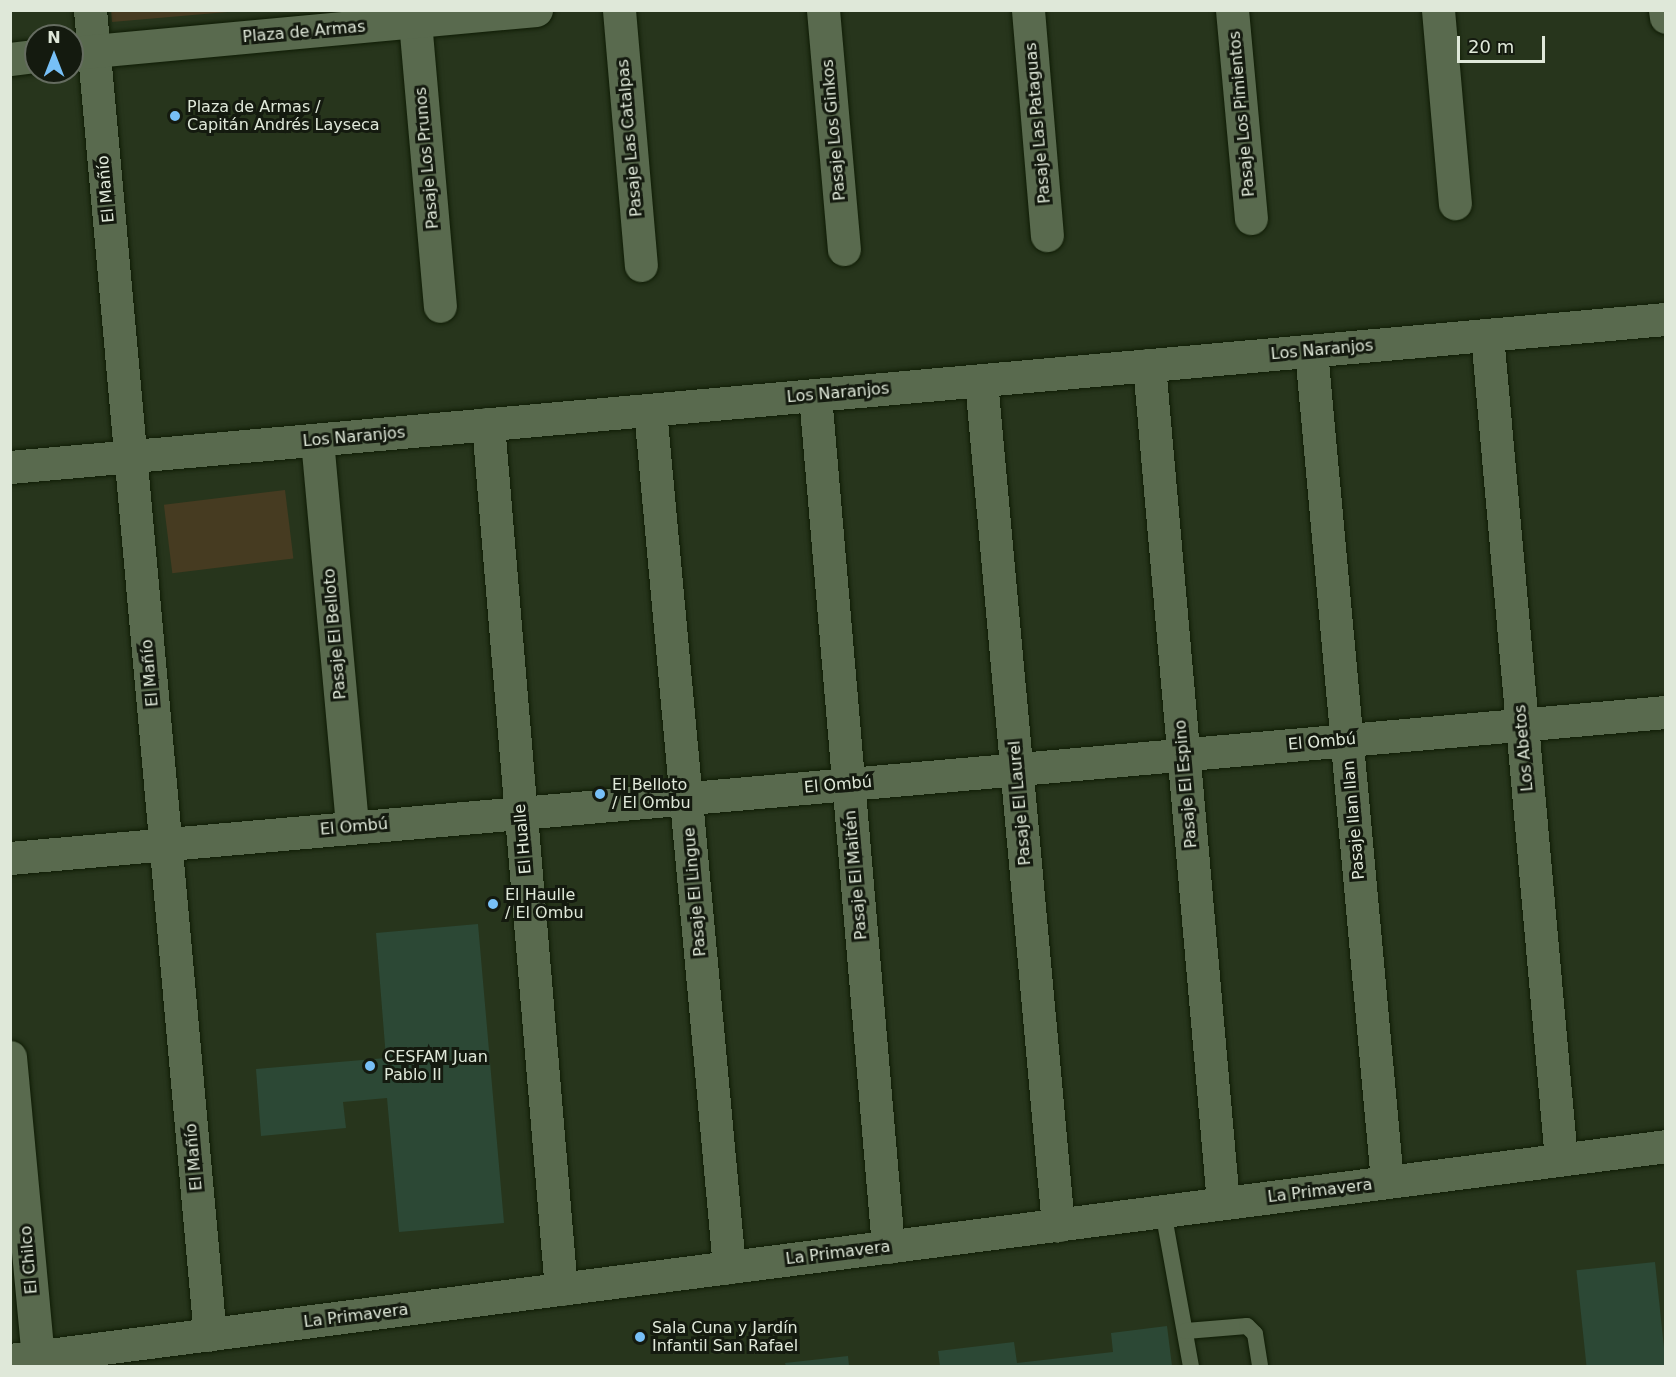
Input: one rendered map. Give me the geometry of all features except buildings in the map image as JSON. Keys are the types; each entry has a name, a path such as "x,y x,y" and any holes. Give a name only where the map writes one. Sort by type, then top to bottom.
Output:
{"street":[{"name":"El Mañío","path":"84,46 90,10"},
{"name":"Plaza de Armas","path":"84,52 415,16 536,10"},
{"name":"Pasaje Las Catalpas","path":"619,10 641,265"},
{"name":"Pasaje Los Ginkos","path":"823,10 844,249"},
{"name":"Pasaje Las Pataguas","path":"1028,10 1047,235"},
{"name":"Pasaje Los Pimientos","path":"1232,10 1251,218"},
{"path":"1438,10 1455,203"},
{"path":"1665,10 1665,17"},
{"name":"Pasaje Los Prunos","path":"415,16 440,306"},
{"name":"El Mañío","path":"84,60 131,457 210,1335"},
{"name":"Los Naranjos","path":"10,467 1665,319"},
{"name":"Los Abetos","path":"1487,335 1561,1160"},
{"name":"Pasaje Ilan Ilan","path":"1311,351 1387,1182"},
{"name":"Pasaje El Espino","path":"1149,365 1223,1203"},
{"name":"Pasaje El Laurel","path":"981,381 1058,1225"},
{"name":"Pasaje El Maitén","path":"815,395 888,1247"},
{"name":"Pasaje El Lingue","path":"650,410 729,1267"},
{"name":"El Hualle","path":"488,424 561,1289"},
{"name":"Pasaje El Belloto","path":"317,440 352,827"},
{"name":"El Ombú","path":"10,858 1665,712"},
{"name":"El Chilco","path":"10,1057 24,1358"},
{"name":"La Primavera","path":"24,1358 1665,1146"}],"lane":[{"path":"1163,1211 1191,1366"},
{"path":"1186,1331 1247,1326 1255,1334 1260,1366"}],"shaded area":[{"path":"111,10 239,10 239,11 112,22"},
{"path":"285,490 293,558 172,573 164,505"}],"place":[{"name":"Plaza de Armas / Capitán Andrés Layseca","path":"175,116"},
{"name":"El Belloto / El Ombu","path":"600,794"},
{"name":"El Haulle / El Ombu","path":"493,904"},
{"name":"CESFAM Juan Pablo II","path":"370,1066"},
{"name":"Sala Cuna y Jardín Infantil San Rafael","path":"640,1337"}]}
